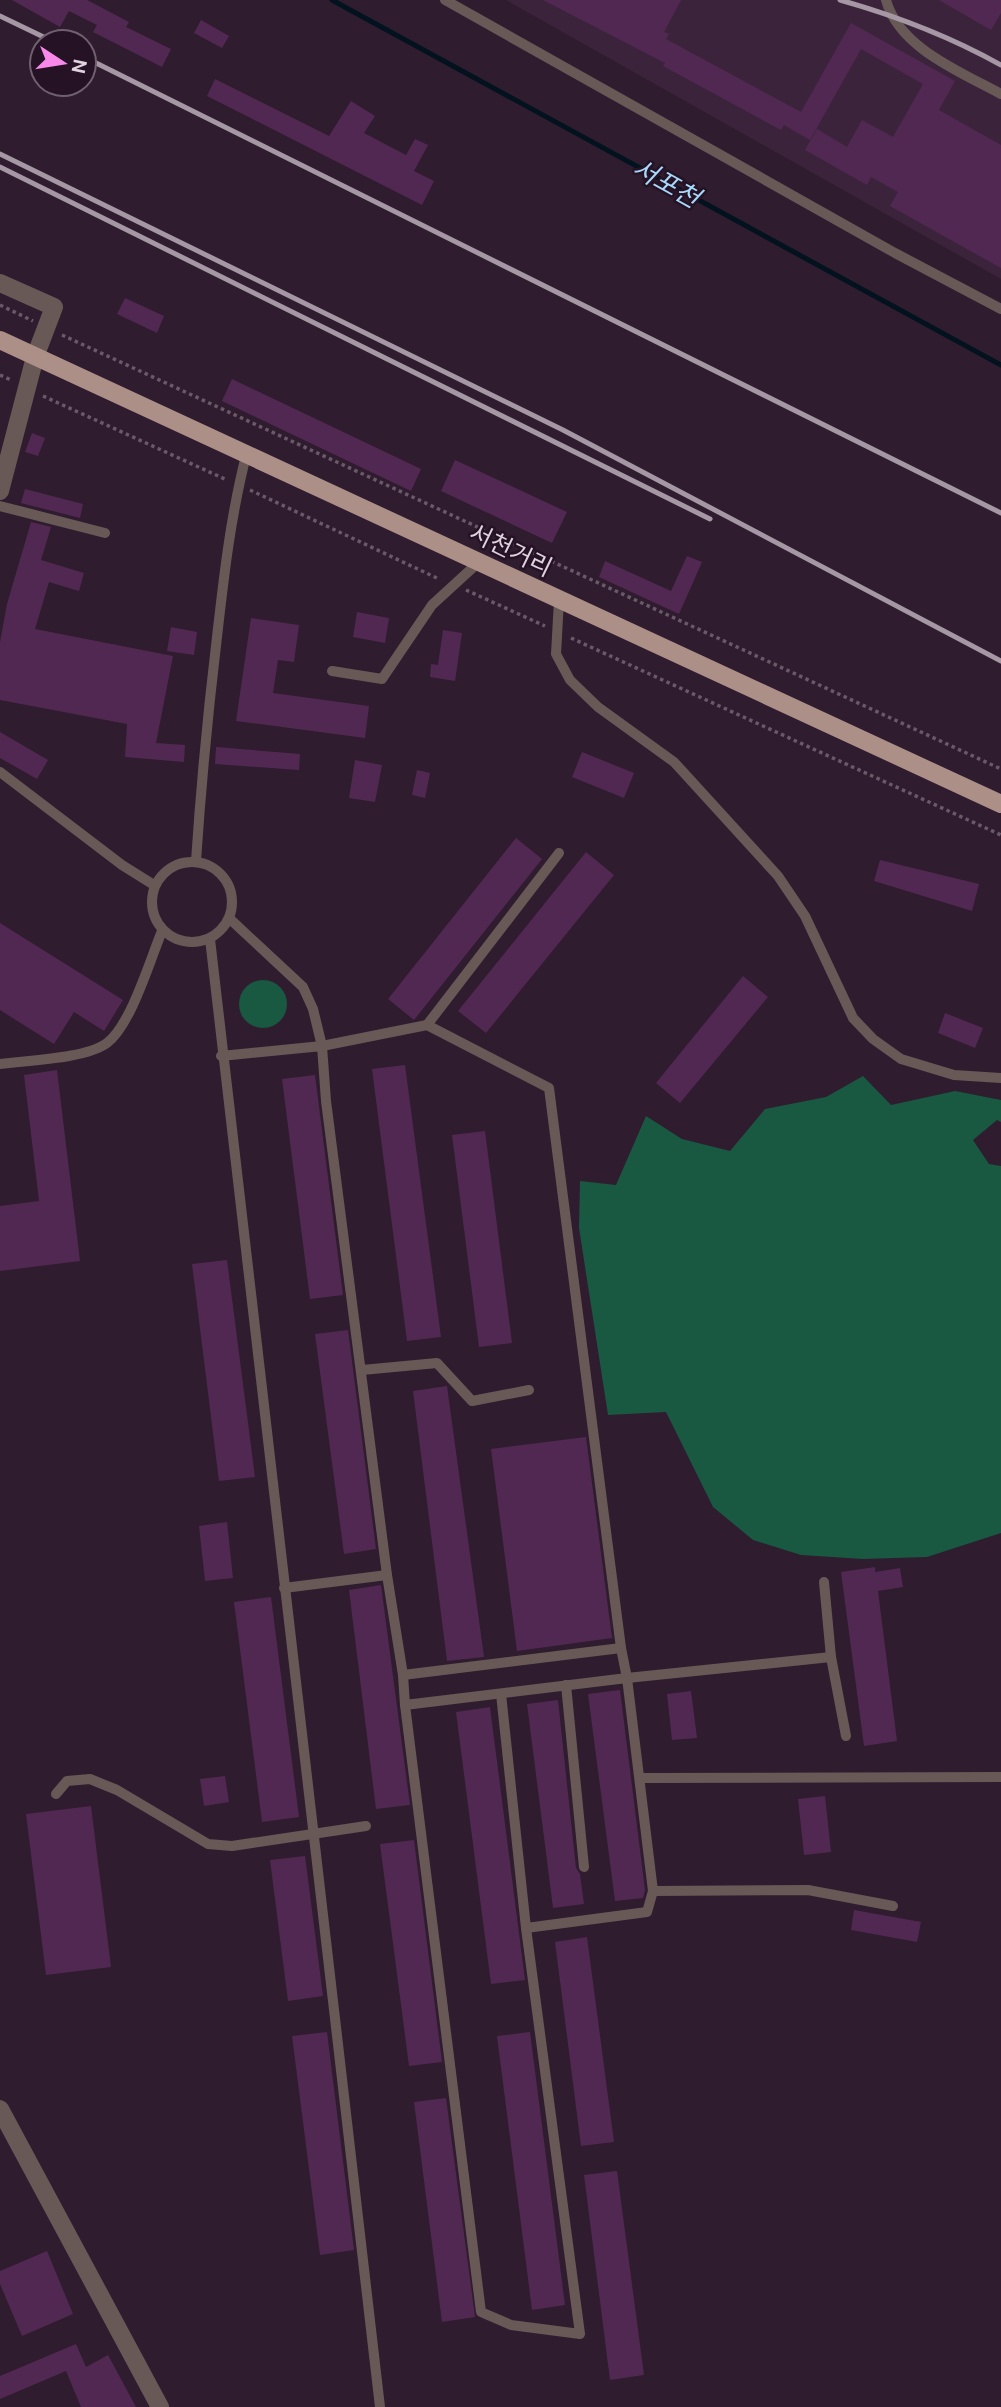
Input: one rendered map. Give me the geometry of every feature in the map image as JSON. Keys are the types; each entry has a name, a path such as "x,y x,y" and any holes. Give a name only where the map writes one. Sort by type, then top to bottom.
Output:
{"main road":[{"name":"서천거리","path":"0,340 247,452 559,600 1001,804"}],"street":[{"path":"0,282 54,307 35,357 0,491"},
{"path":"0,2109 160,2407"}],"lane":[{"path":"445,0 895,253 1001,309"},
{"path":"886,0 890,14 904,33 944,62 1001,94"},
{"path":"196,861 203,754 224,575 247,452"},
{"path":"0,506 105,533"},
{"path":"332,671 382,679 432,606 480,561"},
{"path":"559,600 556,654 570,680 598,707 674,762 778,876 805,916 853,1018 873,1040 901,1059 922,1067 954,1075 1001,1078"},
{"path":"0,772 122,865 154,885"},
{"path":"427,1025 559,853"},
{"path":"196,861 220,871 233,893 230,919 210,939 188,944 162,931 151,911 154,885 171,866 196,861"},
{"path":"230,919 303,988 313,1009 322,1046 326,1101 387,1575 403,1675 481,2312 511,2325 580,2334 526,1928 502,1694"},
{"path":"0,1064 91,1051 108,1042 122,1023 162,931"},
{"path":"210,939 221,1056 380,2407"},
{"path":"221,1056 322,1046 427,1025 549,1088 621,1648 642,1778 653,1891 647,1912 526,1928"},
{"path":"362,1370 437,1363 472,1401 529,1390"},
{"path":"284,1588 387,1575"},
{"path":"824,1582 831,1657 846,1736"},
{"path":"403,1675 621,1648"},
{"path":"405,1705 831,1657"},
{"path":"566,1685 584,1867"},
{"path":"642,1778 1001,1777"},
{"path":"56,1794 67,1781 90,1779 162,1815 208,1844 232,1846 366,1826"},
{"path":"653,1891 808,1890 893,1906"}],"path":[{"path":"0,305 1001,769"},
{"path":"0,375 1001,835"}],"shaded area":[{"path":"506,0 1001,0 1001,279"}],"green space":[{"path":"263,980 280,987 287,1004 280,1021 263,1028 246,1021 239,1004 246,987"},
{"path":"863,1076 891,1105 955,1091 1001,1100 1001,1122 997,1120 973,1140 989,1164 1001,1166 1001,1533 927,1557 863,1559 801,1555 753,1540 713,1507 666,1412 608,1415 579,1228 580,1181 616,1185 646,1116 682,1139 730,1151 765,1109 826,1097"}],"building":[{"path":"12,0 87,0 129,22 126,27 171,49 162,67 98,35 97,25 69,11 60,27"},
{"path":"543,0 681,0 664,32 669,34 666,39 801,112 851,23 955,81 939,110 1001,145 1001,268 890,206 898,192 871,177 867,185 805,150 817,129 847,147 862,120 893,137 923,84 861,49 810,140 784,125 781,130 663,66 665,63"},
{"path":"939,0 1001,0 1001,13 991,30"},
{"path":"201,20 229,36 222,48 194,33"},
{"path":"215,79 329,136 351,101 375,116 364,133 406,155 415,139 428,145 414,171 434,181 422,205 207,96"},
{"path":"125,298 164,316 157,333 117,314"},
{"path":"232,379 421,469 411,491 222,401"},
{"path":"32,433 45,438 38,456 25,452"},
{"path":"455,460 567,512 552,543 441,491"},
{"path":"25,489 83,504 80,518 21,503"},
{"path":"31,522 51,527 41,560 84,573 79,591 49,582 35,629 173,656 156,743 185,745 184,762 125,757 127,724 0,700 0,642 7,604"},
{"path":"687,556 702,562 679,614 599,577 605,561 671,591"},
{"path":"357,612 389,618 385,643 353,637"},
{"path":"251,618 299,625 294,662 278,660 273,693 369,706 365,738 236,721"},
{"path":"171,627 197,632 194,655 167,651"},
{"path":"443,630 462,633 455,681 430,677 431,664 438,665"},
{"path":"0,732 48,760 37,779 0,758"},
{"path":"216,747 300,754 299,770 215,764"},
{"path":"582,752 634,773 624,798 572,777"},
{"path":"355,760 382,765 375,802 349,798"},
{"path":"417,770 430,773 425,798 412,795"},
{"path":"516,838 542,859 414,1020 388,999"},
{"path":"586,852 614,875 486,1033 458,1011"},
{"path":"880,860 979,884 972,911 874,881"},
{"path":"0,923 123,1000 104,1031 74,1012 54,1044 0,1010"},
{"path":"743,976 768,997 680,1103 656,1083"},
{"path":"945,1013 983,1028 975,1048 938,1033"},
{"path":"405,1065 441,1337 407,1341 372,1069"},
{"path":"57,1070 80,1261 0,1271 0,1206 39,1201 24,1075"},
{"path":"315,1075 343,1295 310,1299 282,1079"},
{"path":"485,1131 512,1343 479,1347 452,1135"},
{"path":"227,1260 255,1477 219,1481 192,1264"},
{"path":"348,1330 376,1549 344,1554 315,1334"},
{"path":"447,1386 484,1657 447,1661 413,1391"},
{"path":"586,1437 612,1638 517,1651 491,1449"},
{"path":"227,1522 233,1578 205,1581 199,1526"},
{"path":"875,1567 875,1572 900,1568 903,1587 878,1591 897,1741 864,1746 841,1572"},
{"path":"381,1585 410,1805 376,1809 349,1590"},
{"path":"271,1597 299,1817 262,1822 234,1602"},
{"path":"620,1690 645,1890 643,1898 615,1901 588,1694"},
{"path":"691,1691 697,1738 672,1740 667,1694"},
{"path":"558,1700 576,1868 580,1874 584,1904 553,1908 527,1704"},
{"path":"490,1707 525,1980 491,1984 456,1712"},
{"path":"225,1776 229,1802 204,1806 200,1779"},
{"path":"825,1796 831,1852 804,1855 798,1799"},
{"path":"91,1806 111,1967 46,1975 26,1814"},
{"path":"414,1840 442,2062 409,2066 380,1844"},
{"path":"305,1856 323,1996 288,2001 270,1860"},
{"path":"854,1910 921,1922 917,1942 851,1930"},
{"path":"587,1937 614,2142 581,2146 555,1942"},
{"path":"327,2032 354,2250 320,2255 292,2036"},
{"path":"530,2032 565,2305 532,2310 497,2036"},
{"path":"446,2098 475,2317 442,2322 414,2102"},
{"path":"617,2171 644,2375 610,2380 584,2175"},
{"path":"47,2251 73,2314 22,2336 0,2284 0,2271"},
{"path":"76,2344 86,2367 108,2355 136,2407 81,2407 66,2371 0,2399 0,2376"}],"waterway":[{"name":"서포천","path":"332,0 1001,365"}],"railway":[{"path":"840,0 922,28 1001,65"},
{"path":"0,16 28,29"},
{"path":"98,64 1001,513"},
{"path":"0,154 563,430 1001,661"},
{"path":"0,167 710,519"}]}
